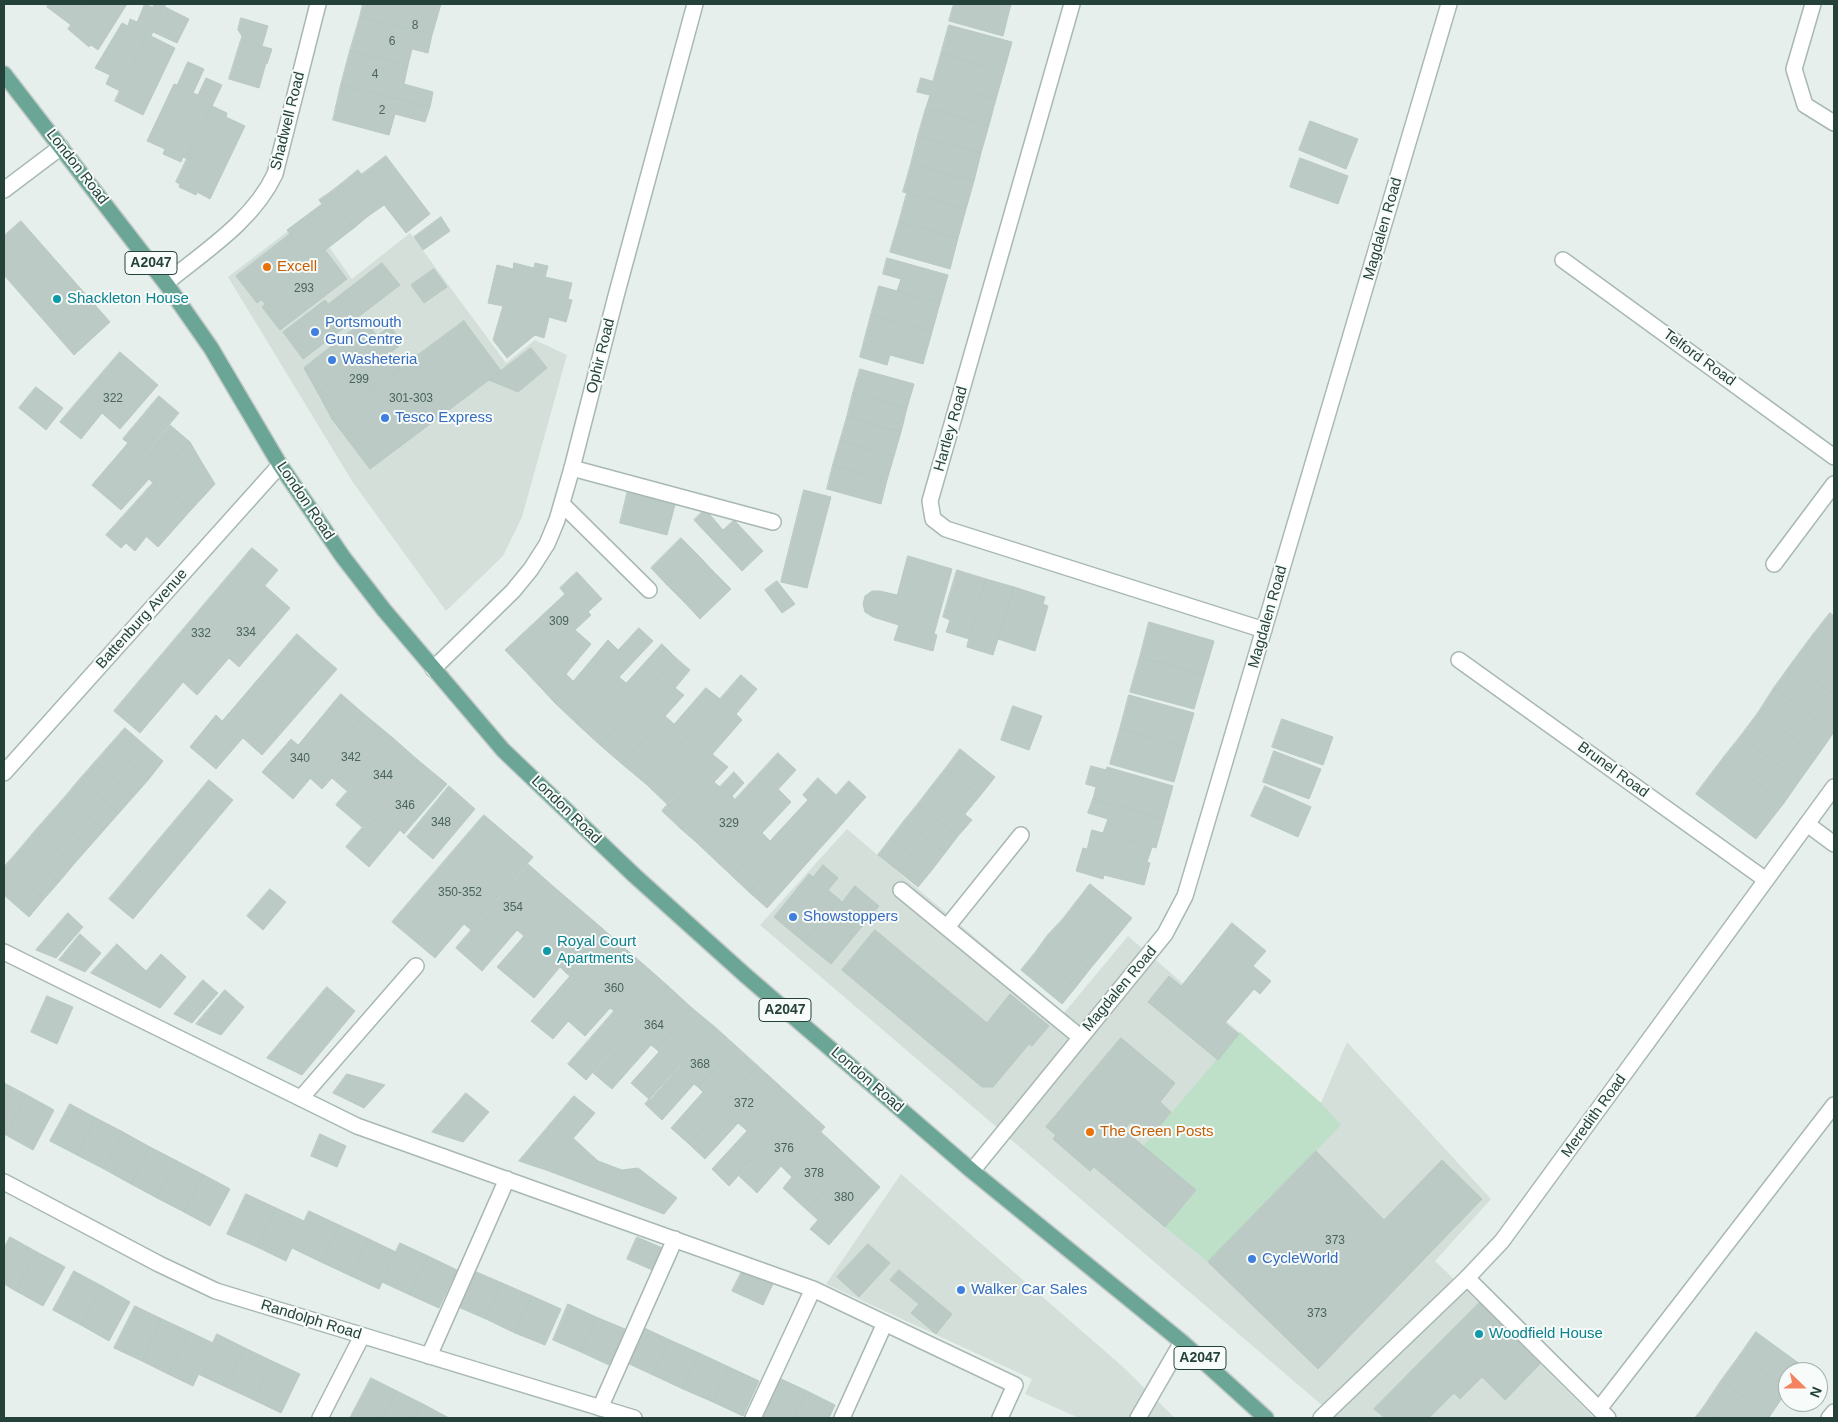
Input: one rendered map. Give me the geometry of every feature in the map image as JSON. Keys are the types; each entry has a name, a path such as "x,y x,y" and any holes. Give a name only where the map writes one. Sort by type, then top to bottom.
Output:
{"main road":[{"name":"London Road","path":"4,74 166,283 211,348 280,465 343,557 384,610 503,750 635,876 745,975 972,1171 1182,1342 1266,1418"}],"street":[{"name":"Shadwell Road","path":"166,283 245,218 270,186 275,174 318,4"},
{"name":"Ophir Road","path":"433,668 513,591 531,569 547,544 557,520 695,4"},
{"name":"Hartley Road","path":"1072,4 930,501 933,518 946,529 1264,630"},
{"name":"Magdalen Road","path":"972,1171 1165,934 1185,896 1449,4"},
{"path":"1813,4 1794,69 1805,105 1834,123"},
{"path":"4,190 61,147"},
{"name":"Telford Road","path":"1563,260 1834,457"},
{"name":"Battenburg Avenue","path":"4,773 280,465"},
{"path":"572,468 774,522"},
{"path":"1774,564 1834,484"},
{"path":"562,504 649,590"},
{"name":"Brunel Road","path":"1459,660 1766,880"},
{"name":"Meredith Road","path":"1321,1418 1467,1278 1502,1241 1834,787"},
{"path":"1807,824 1834,844"},
{"path":"946,928 1021,835"},
{"path":"901,890 1080,1037"},
{"path":"4,952 357,1126 813,1289 1015,1385 1000,1418"},
{"path":"301,1098 416,966"},
{"path":"1467,1278 1604,1414 1834,1105"},
{"path":"429,1356 507,1179"},
{"name":"Randolph Road","path":"4,1182 159,1264 216,1291 634,1418"},
{"path":"600,1408 675,1239"},
{"path":"753,1418 813,1289"},
{"path":"842,1418 885,1323"},
{"path":"320,1418 362,1336"},
{"path":"1138,1418 1182,1342"},
{"path":"1830,1418 1834,1412"}],"shaded area":[{"path":"288,231 310,261 329,247 352,279 410,233 506,363 535,340 567,355 522,517 503,556 446,611 352,481 228,277"},
{"path":"847,829 1064,1013 1128,936 1321,1103 1347,1042 1491,1199 1435,1261 1594,1418 1337,1418 760,925"},
{"path":"901,1174 1122,1366 1175,1418 1079,1418 1025,1394 1032,1379 826,1284"}],"green space":[{"path":"1240,1032 1321,1103 1341,1125 1208,1262 1165,1227 1143,1146"}],"building":[{"path":"49,4 87,4 71,25 47,7"},
{"path":"87,4 127,4 98,50 91,45 89,47 68,29"},
{"path":"145,4 163,12 151,36 147,34 120,91 106,84 110,75 95,68 122,23 128,26 130,19 137,22"},
{"path":"155,4 166,4 162,11 153,7"},
{"path":"363,4 441,4 432,35 360,17"},
{"path":"954,4 1011,4 1003,36 949,21"},
{"path":"165,7 189,19 177,43 153,32"},
{"path":"360,17 432,35 428,53 412,49 408,65 350,51"},
{"path":"241,18 268,26 262,46 241,40 242,36 238,30"},
{"path":"949,25 1012,42 1004,71 941,54"},
{"path":"147,34 175,48 143,115 115,101"},
{"path":"241,40 272,49 259,88 229,79"},
{"path":"350,51 408,65 404,84 433,92 430,107 341,85"},
{"path":"941,54 1004,71 996,99 933,82"},
{"path":"188,62 204,69 193,93 198,95 206,78 222,85 187,159 183,157 181,162 163,154 165,149 147,141 174,84 177,85"},
{"path":"921,78 996,99 989,125 926,108 930,95 917,92"},
{"path":"341,85 430,107 425,122 395,114 389,135 333,120"},
{"path":"212,106 227,113 226,117 245,126 210,199 197,192 196,195 179,187 180,184 176,182"},
{"path":"926,108 989,125 981,153 918,136"},
{"path":"1310,121 1358,139 1346,169 1299,150"},
{"path":"918,136 981,153 974,181 911,164"},
{"path":"386,156 430,214 406,233 361,175"},
{"path":"1300,158 1348,176 1338,204 1290,187"},
{"path":"911,164 974,181 966,209 903,192"},
{"path":"358,170 384,205 367,217 341,184"},
{"path":"341,184 367,217 354,228 328,194"},
{"path":"907,193 966,209 958,238 899,222"},
{"path":"328,194 354,228 311,261 287,230 322,204 319,200"},
{"path":"441,217 450,231 423,250 414,237"},
{"name":"Shackleton House","path":"21,221 110,322 74,355 4,275 4,236"},
{"path":"899,222 958,238 950,269 890,252"},
{"path":"290,234 311,261 257,303 236,276"},
{"path":"325,250 347,279 280,330 262,307 265,304 261,299"},
{"path":"887,258 948,275 940,303 897,291 901,279 883,274"},
{"path":"382,263 400,285 303,359 283,332 325,300 328,304"},
{"path":"514,263 534,268 535,263 548,266 545,277 572,283 568,299 572,300 566,322 549,317 544,338 535,335 507,358 493,340 503,306 488,303 497,265 513,269"},
{"path":"434,269 447,287 424,303 411,285"},
{"path":"879,286 940,303 932,332 871,315"},
{"path":"871,315 932,332 923,364 890,355 887,365 860,357"},
{"path":"365,320 377,336 390,326 396,334 318,393 304,368"},
{"path":"464,321 501,371 370,469 332,419"},
{"path":"396,334 403,343 390,353 401,368 332,419 318,393"},
{"path":"531,348 547,368 518,392 489,380"},
{"path":"120,352 158,385 120,429 102,413 81,439 60,422"},
{"path":"860,369 914,384 907,408 853,393"},
{"path":"36,387 63,408 46,430 19,408"},
{"path":"853,393 907,408 901,432 847,417"},
{"path":"159,396 179,413 107,498 92,485 128,443 123,439"},
{"path":"847,417 901,432 894,456 840,441"},
{"path":"170,425 190,442 153,483 149,479 121,510 107,498"},
{"path":"840,441 894,456 887,480 833,465"},
{"path":"190,442 201,461 168,497 153,483"},
{"path":"201,461 215,484 191,510 172,493"},
{"path":"833,465 887,480 881,504 827,489"},
{"path":"153,483 168,497 139,530 146,537 135,551 126,543 121,548 106,535"},
{"path":"628,490 676,501 667,535 620,523"},
{"path":"804,490 831,497 807,588 781,582"},
{"path":"172,493 191,510 158,547 139,530"},
{"path":"705,509 723,530 734,520 763,551 742,571 694,520"},
{"path":"681,538 698,555 667,585 651,568"},
{"path":"252,548 278,570 140,733 114,711"},
{"path":"698,555 714,572 684,602 667,585"},
{"path":"908,556 952,569 934,634 937,635 933,651 894,640 899,625 873,617 865,612 863,604 865,596 872,591 897,595"},
{"path":"957,570 986,579 969,639 946,632 950,620 943,617"},
{"path":"577,572 602,599 588,612 591,615 528,674 505,650 565,594 560,588"},
{"path":"714,572 731,589 700,619 684,602"},
{"path":"986,579 1014,587 993,655 967,647"},
{"path":"777,581 795,604 782,613 765,590"},
{"path":"265,586 290,608 239,667 229,658 197,695 183,682"},
{"path":"1014,587 1045,597 1043,604 1048,606 1035,651 998,639"},
{"path":"1830,613 1834,616 1834,653 1812,636"},
{"path":"1149,622 1214,641 1204,675 1140,657"},
{"path":"639,628 653,641 576,723 555,703 608,640 618,650"},
{"path":"575,630 591,644 566,674 573,681 555,703 528,674"},
{"path":"297,634 317,652 216,769 190,747 216,715 222,721"},
{"path":"1812,636 1834,653 1834,695 1792,663"},
{"path":"662,644 676,658 600,745 576,723 619,677 626,683"},
{"path":"317,652 337,669 262,755 243,738"},
{"path":"1140,657 1204,675 1194,709 1130,692"},
{"path":"676,658 690,670 675,688 684,695 622,764 600,745"},
{"path":"1792,663 1834,695 1834,732 1774,688"},
{"path":"741,675 757,689 736,714 742,720 668,805 646,784"},
{"path":"706,688 720,699 646,784 622,764 665,716 674,724"},
{"path":"1774,688 1834,732 1818,755 1758,713"},
{"path":"341,694 364,714 293,799 262,772 291,739 298,745"},
{"path":"1129,695 1194,713 1184,747 1120,729"},
{"path":"1013,706 1042,716 1029,750 1001,740"},
{"path":"1758,713 1818,755 1800,780 1740,737"},
{"path":"364,714 393,738 347,791 332,778 322,789 310,778"},
{"path":"1282,719 1333,737 1323,765 1272,747"},
{"path":"125,728 163,761 149,779 110,745"},
{"path":"1120,729 1184,747 1174,782 1110,764"},
{"path":"1740,737 1800,780 1784,803 1724,757"},
{"path":"393,738 419,761 362,827 336,805"},
{"path":"110,745 149,779 134,796 95,762"},
{"path":"960,749 995,777 980,796 946,768"},
{"path":"1274,751 1321,769 1309,799 1263,782"},
{"path":"778,753 796,770 714,859 696,842"},
{"path":"712,754 728,767 714,782 720,787 681,829 662,811"},
{"path":"1724,757 1784,803 1756,839 1696,794"},
{"path":"419,761 447,784 404,834 400,830 369,867 346,847"},
{"path":"95,762 134,796 119,813 80,779"},
{"path":"1091,766 1106,770 1107,767 1173,786 1164,819 1093,799 1096,787 1086,784"},
{"path":"946,768 980,796 965,814 931,787"},
{"path":"734,772 744,783 732,796 735,800 696,842 681,829"},
{"path":"818,778 836,795 749,892 732,876 767,838 770,841 808,800 803,795"},
{"path":"80,779 119,813 104,830 65,797"},
{"path":"209,780 233,800 133,919 109,899"},
{"path":"849,781 866,797 767,908 749,892"},
{"path":"449,786 475,809 433,859 407,837"},
{"path":"1265,786 1311,807 1298,837 1251,816"},
{"path":"931,787 972,820 958,836 918,804"},
{"path":"778,789 791,802 762,833 767,838 732,876 714,859"},
{"path":"65,797 104,830 89,847 50,814"},
{"path":"1093,799 1164,819 1156,848 1103,833 1108,819 1088,813"},
{"path":"918,804 958,836 945,853 904,821"},
{"path":"50,814 89,847 74,864 35,831"},
{"path":"484,815 533,857 471,930 464,924 435,958 392,922"},
{"path":"904,821 945,853 932,870 891,838"},
{"path":"1092,830 1152,847 1147,862 1150,863 1144,885 1104,875 1103,879 1076,871 1083,848 1087,849"},
{"path":"35,831 74,864 59,882 20,849"},
{"path":"891,838 932,870 918,887 878,855"},
{"path":"20,849 59,882 44,899 5,866"},
{"path":"528,864 554,887 482,971 456,948"},
{"path":"823,865 838,878 828,890 839,899 804,942 774,917 809,874 813,877"},
{"path":"5,866 44,899 29,917 4,895"},
{"path":"1090,884 1132,918 1118,935 1077,901"},
{"path":"855,886 879,906 831,964 804,942 839,899 842,902"},
{"name":"Royal Court Apartments","path":"554,887 603,929 566,973 560,967 534,998 497,967 524,936 517,930"},
{"path":"270,889 286,902 263,930 247,916"},
{"path":"1077,901 1118,935 1104,952 1063,919"},
{"path":"68,913 83,927 56,958 36,950"},
{"path":"1063,919 1104,952 1090,969 1048,935"},
{"path":"1232,923 1266,951 1253,966 1271,981 1260,994 1254,989 1225,1023 1239,1034 1218,1060 1148,1002 1169,976 1181,986"},
{"path":"603,929 628,951 553,1039 531,1021 570,976 566,973"},
{"path":"875,930 987,1023 1010,994 1049,1026 1032,1046 1029,1044 993,1087 982,1087 842,970"},
{"path":"80,934 101,953 85,972 59,960"},
{"path":"1048,935 1090,969 1076,987 1035,953"},
{"path":"117,944 146,971 161,954 186,977 160,1008 91,973"},
{"path":"628,951 650,970 614,1011 610,1008 585,1036 568,1021"},
{"path":"1035,953 1076,987 1062,1004 1021,970"},
{"path":"650,970 668,986 586,1080 568,1064"},
{"path":"203,980 218,993 192,1023 174,1014"},
{"path":"668,986 692,1008 656,1049 651,1045 612,1089 593,1073"},
{"path":"327,987 355,1011 302,1075 267,1058"},
{"path":"225,990 244,1007 221,1035 196,1024"},
{"path":"47,996 73,1007 57,1044 31,1032"},
{"path":"692,1008 715,1027 650,1100 631,1083 659,1052 656,1049"},
{"path":"715,1027 736,1046 698,1087 694,1084 662,1120 645,1104"},
{"name":"The Green Posts","path":"1121,1038 1175,1083 1160,1102 1171,1112 1150,1138 1131,1122 1124,1130 1196,1190 1165,1227 1094,1167 1090,1171 1053,1139 1056,1135 1046,1127"},
{"path":"736,1046 758,1066 689,1144 671,1128 703,1092 698,1087"},
{"path":"758,1066 780,1086 743,1127 738,1123 705,1159 689,1144"},
{"path":"347,1074 385,1085 364,1108 333,1093"},
{"path":"4,1083 27,1095 6,1135 4,1134"},
{"path":"780,1086 802,1106 729,1186 712,1169 747,1131 743,1127"},
{"path":"466,1093 489,1112 463,1142 432,1132"},
{"path":"27,1095 54,1110 33,1150 6,1135"},
{"path":"574,1096 595,1113 546,1170 519,1161"},
{"path":"70,1104 96,1118 77,1155 50,1141"},
{"path":"802,1106 825,1127 786,1171 781,1166 757,1193 739,1176"},
{"path":"96,1118 123,1132 104,1169 77,1155"},
{"path":"123,1132 150,1147 131,1184 104,1169"},
{"path":"821,1132 851,1160 807,1210 783,1188 792,1177 786,1171"},
{"path":"320,1134 346,1146 337,1167 311,1156"},
{"path":"573,1138 598,1161 622,1170 638,1168 677,1198 664,1214 546,1170"},
{"path":"150,1147 177,1161 157,1198 131,1184"},
{"path":"1316,1151 1384,1220 1442,1160 1482,1199 1318,1369 1208,1262"},
{"path":"851,1160 880,1187 829,1245 810,1229 818,1220 807,1210"},
{"path":"177,1161 204,1175 184,1212 157,1198"},
{"path":"204,1175 230,1189 210,1226 184,1212"},
{"path":"246,1194 276,1208 257,1247 227,1234"},
{"path":"276,1208 304,1221 286,1261 257,1247"},
{"path":"309,1211 339,1225 321,1262 292,1248"},
{"path":"339,1225 369,1239 351,1276 321,1262"},
{"path":"10,1237 37,1252 16,1291 4,1284 4,1248"},
{"path":"637,1237 667,1250 657,1272 627,1259"},
{"path":"369,1239 396,1252 379,1289 351,1276"},
{"path":"400,1243 428,1256 410,1295 382,1282"},
{"path":"868,1244 890,1263 859,1297 837,1277"},
{"path":"37,1252 65,1267 43,1306 16,1291"},
{"path":"428,1256 457,1270 439,1308 410,1295"},
{"path":"743,1269 773,1284 763,1305 732,1291"},
{"path":"472,1270 502,1283 486,1319 456,1306"},
{"path":"899,1270 952,1314 936,1334 911,1313 919,1304 890,1280"},
{"path":"74,1271 102,1286 81,1325 53,1310"},
{"path":"502,1283 532,1296 515,1333 486,1319"},
{"path":"102,1286 130,1302 109,1341 81,1325"},
{"path":"532,1296 561,1309 545,1345 515,1333"},
{"name":"Woodfield House","path":"1479,1303 1540,1364 1505,1400 1482,1377 1460,1399 1454,1393 1429,1418 1385,1418 1374,1409"},
{"path":"568,1304 596,1317 581,1352 553,1340"},
{"path":"135,1306 162,1319 142,1361 114,1348"},
{"path":"596,1317 625,1329 609,1365 581,1352"},
{"path":"162,1319 190,1332 168,1374 142,1361"},
{"path":"640,1326 670,1340 653,1375 623,1361"},
{"path":"190,1332 213,1343 193,1386 168,1374"},
{"path":"1756,1332 1797,1362 1778,1362 1778,1382 1740,1355"},
{"path":"217,1334 245,1348 226,1387 198,1374"},
{"path":"670,1340 699,1353 683,1389 653,1375"},
{"path":"245,1348 272,1361 254,1400 226,1387"},
{"path":"699,1353 729,1367 713,1402 683,1389"},
{"path":"1740,1355 1778,1382 1778,1404 1770,1416 1721,1381"},
{"path":"272,1361 300,1374 281,1413 254,1400"},
{"path":"729,1367 759,1381 743,1416 713,1402"},
{"path":"371,1378 397,1391 383,1418 350,1418"},
{"path":"779,1378 807,1391 794,1418 760,1418"},
{"path":"1721,1381 1770,1416 1768,1418 1717,1418 1703,1408"},
{"path":"397,1391 423,1404 415,1418 383,1418"},
{"path":"807,1391 835,1405 829,1418 794,1418"},
{"path":"423,1404 449,1418 415,1418"},
{"path":"1703,1408 1717,1418 1695,1418"}],"place":[{"name":"Excell","path":"267,267"},
{"name":"Shackleton House","path":"57,299"},
{"name":"Portsmouth Gun Centre","path":"315,332"},
{"name":"Washeteria","path":"332,360"},
{"name":"Tesco Express","path":"385,418"},
{"name":"Showstoppers","path":"793,917"},
{"name":"Royal Court Apartments","path":"547,951"},
{"name":"The Green Posts","path":"1090,1132"},
{"name":"CycleWorld","path":"1252,1259"},
{"name":"Walker Car Sales","path":"961,1290"},
{"name":"Woodfield House","path":"1479,1334"}]}
